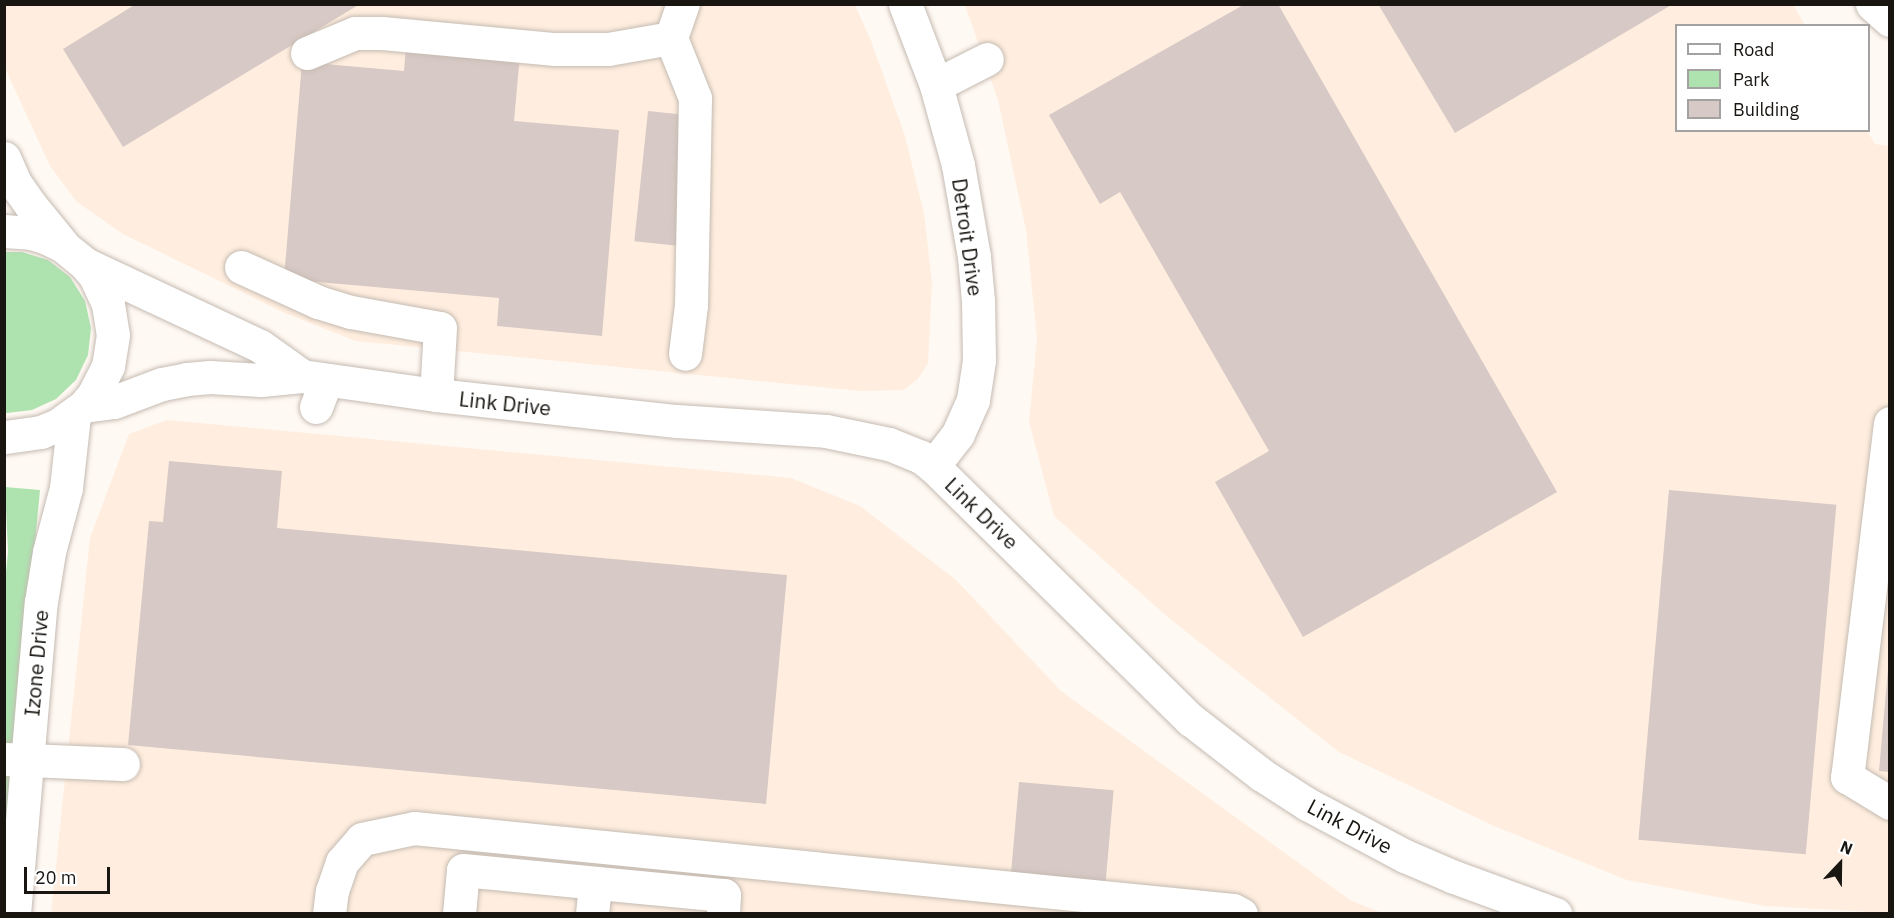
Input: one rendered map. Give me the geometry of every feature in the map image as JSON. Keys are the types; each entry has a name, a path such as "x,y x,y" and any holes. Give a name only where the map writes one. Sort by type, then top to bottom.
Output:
{"street":[{"path":"683,4 672,38 695,98 691,305 685,354"},
{"name":"Detroit Drive","path":"906,4 936,85 968,212 975,268 978,381 966,419 933,466"},
{"path":"1872,4 1890,20"},
{"path":"307,53 355,33 382,33 555,49 608,49 672,38"},
{"path":"936,85 987,59"},
{"path":"4,158 21,191 74,255 95,276 108,304 113,335 108,366 94,394 79,410 41,432 4,437"},
{"name":"Link Drive","path":"4,231 30,233 260,346 314,388"},
{"path":"241,267 318,302 340,309 440,328 436,395"},
{"name":"Link Drive","path":"79,410 114,402 162,384 187,379 222,377 314,388 436,395 553,420 678,408 859,436 906,450 933,466 1191,720 1262,776 1307,804 1406,856 1474,885 1555,914"},
{"name":"Izone Drive","path":"14,914 16,760 45,574 66,488 79,410"},
{"path":"1890,423 1847,777 1890,803"},
{"path":"16,760 123,764"},
{"path":"329,914 332,891 342,862 362,839 414,828 1233,909 1241,914"},
{"path":"459,914 463,870 593,898 724,895 723,914"}],"shaded area":[{"path":"4,5 855,5 871,41 905,136 924,214 932,282 928,363 918,379 904,390 860,391 356,341 285,313 123,234 77,202 50,166 5,68"},
{"path":"965,5 1793,5 1804,24 1675,24 1675,132 1868,132 1875,144 1889,146 1889,913 1765,906 1627,880 1494,826 1339,752 1170,619 1054,516 1029,422 1037,339 1026,230 998,100"},
{"path":"167,420 791,478 860,506 956,580 1061,691 1350,900 1382,913 51,914 90,538 129,434"}],"green space":[{"path":"5,252 22,252 48,260 70,277 85,301 91,328 88,355 76,380 56,399 32,410 7,413 4,413"},
{"path":"5,487 40,490 5,860 4,593 8,552"}],"building":[{"path":"136,4 360,4 123,147 63,49"},
{"path":"1245,4 1278,4 1557,492 1303,637 1215,482 1269,451 1120,192 1100,204 1049,115"},
{"path":"1378,4 1673,4 1455,133"},
{"path":"408,22 522,32 514,121 619,130 602,336 497,326 499,298 284,279 302,62 404,71"},
{"path":"648,111 706,117 692,247 634,241"},
{"path":"169,461 282,471 277,528 787,575 766,804 128,745 149,521 163,522"},
{"path":"1669,490 1836,505 1806,854 1638,840"},
{"path":"1888,669 1890,669 1890,772 1879,771"},
{"path":"1019,782 1114,790 1105,884 1011,876"}]}
